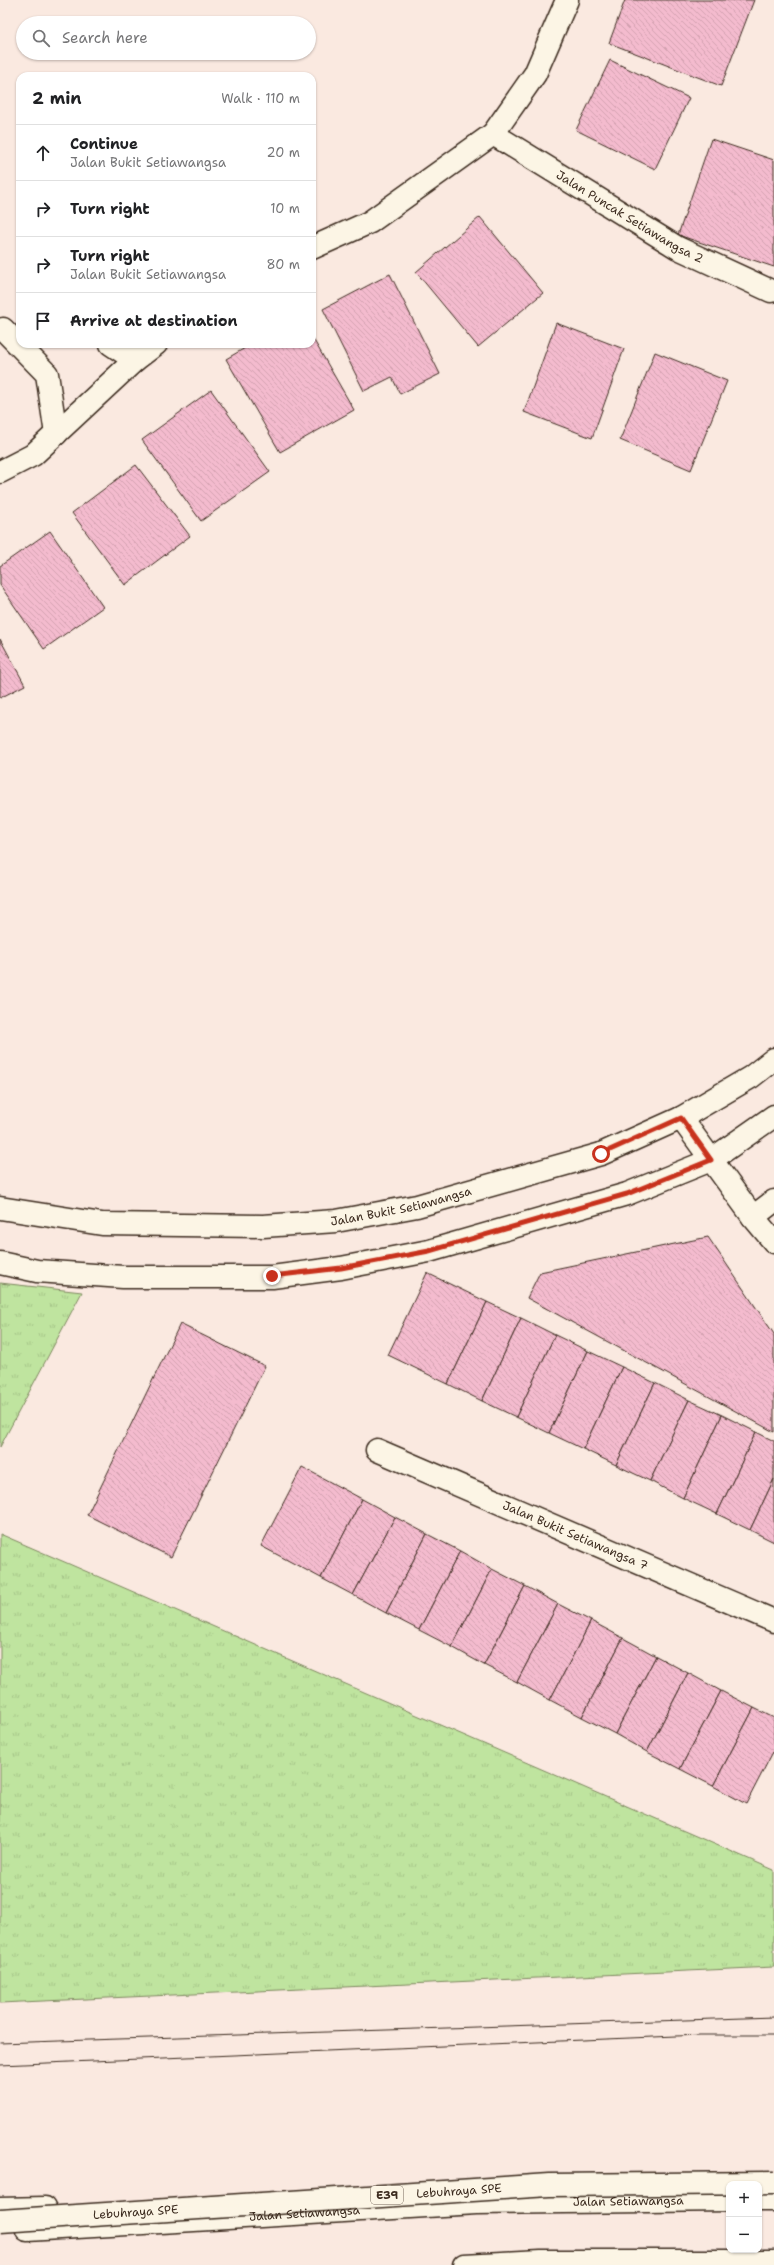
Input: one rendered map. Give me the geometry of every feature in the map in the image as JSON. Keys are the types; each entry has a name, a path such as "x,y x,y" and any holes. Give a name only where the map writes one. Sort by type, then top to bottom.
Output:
{"main road":[{"path":"316,246 370,222 493,134 535,74 565,2"},
{"name":"Jalan Puncak Setiawangsa 2","path":"493,134 678,248 770,292"},
{"path":"8,329 16,338"},
{"path":"24,348 47,374 56,434"},
{"path":"118,348 135,360"},
{"path":"0,472 33,455 135,360 151,348"},
{"name":"Jalan Bukit Setiawangsa","path":"0,1208 102,1224 264,1226 336,1221 417,1206 601,1154 681,1118 751,1077 774,1059"},
{"path":"0,1263 37,1271 123,1278 272,1276 341,1268 429,1251 627,1194 711,1160 774,1116"},
{"path":"681,1118 753,1217 774,1242"},
{"path":"753,1217 774,1201"},
{"name":"Jalan Bukit Setiawangsa 7","path":"377,1450 774,1621"},
{"name":"Lebuhraya SPE","path":"0,2220 550,2185 774,2183"},
{"name":"Jalan Setiawangsa","path":"0,2231 476,2203 726,2200"},
{"path":"762,2200 774,2200"},
{"path":"0,2209 476,2203"},
{"path":"464,2265 541,2261 774,2261"}],"green space":[{"path":"0,1283 82,1292 0,1447"},
{"path":"0,1534 774,1870 774,1967 0,2003"}],"building":[{"path":"625,0 754,0 721,86 609,43"},
{"path":"610,60 689,98 655,169 576,130"},
{"path":"711,139 774,160 774,267 678,235"},
{"path":"480,217 543,293 478,347 416,272"},
{"path":"390,274 440,374 400,394 392,377 364,391 323,309"},
{"path":"556,323 624,349 592,438 524,412"},
{"path":"316,344 354,410 280,452 226,359 245,348 316,348"},
{"path":"655,352 727,381 691,470 620,440"},
{"path":"211,390 270,472 201,521 142,440"},
{"path":"136,465 190,536 125,585 72,513"},
{"path":"50,531 103,607 44,649 0,585 0,566"},
{"path":"0,639 25,685 0,698"},
{"path":"708,1237 774,1334 774,1432 527,1298 540,1272"},
{"path":"427,1273 487,1302 448,1384 388,1355"},
{"path":"487,1302 521,1318 482,1401 448,1384"},
{"path":"521,1318 555,1335 516,1417 482,1401"},
{"path":"180,1324 265,1366 171,1557 87,1515"},
{"path":"555,1335 588,1351 549,1433 516,1417"},
{"path":"588,1351 622,1367 583,1449 549,1433"},
{"path":"622,1367 655,1383 616,1465 583,1449"},
{"path":"655,1383 689,1400 650,1481 616,1465"},
{"path":"689,1400 722,1415 683,1498 650,1481"},
{"path":"722,1415 756,1432 717,1514 683,1498"},
{"path":"756,1432 774,1441 774,1479 750,1530 717,1514"},
{"path":"302,1467 362,1499 321,1578 261,1546"},
{"path":"774,1479 774,1542 750,1530"},
{"path":"362,1499 395,1517 353,1595 321,1578"},
{"path":"395,1517 427,1534 386,1613 353,1595"},
{"path":"427,1534 460,1551 419,1630 386,1613"},
{"path":"460,1551 492,1569 452,1647 419,1630"},
{"path":"492,1569 525,1586 484,1665 452,1647"},
{"path":"525,1586 558,1604 517,1682 484,1665"},
{"path":"558,1604 591,1621 550,1700 517,1682"},
{"path":"591,1621 623,1638 582,1717 550,1700"},
{"path":"623,1638 656,1656 615,1734 582,1717"},
{"path":"656,1656 688,1673 647,1752 615,1734"},
{"path":"688,1673 721,1691 680,1769 647,1752"},
{"path":"721,1691 754,1708 713,1786 680,1769"},
{"path":"754,1708 774,1718 774,1750 746,1804 713,1786"}],"tram line":[{"path":"0,2043 774,2017"},
{"path":"0,2065 700,2035 774,2035"}],"route":[{"path":"272,1276 341,1268 429,1251 627,1194 711,1160 681,1118 601,1154"}]}
